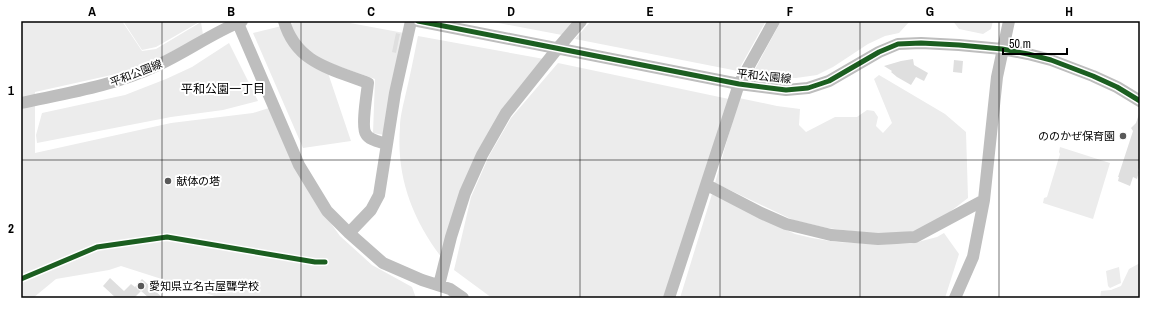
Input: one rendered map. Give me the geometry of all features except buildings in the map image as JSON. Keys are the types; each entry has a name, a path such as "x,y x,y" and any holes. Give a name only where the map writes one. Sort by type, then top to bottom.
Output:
{"street":[{"path":"284,21 292,41 301,52 314,62 331,70 368,83 364,125 366,135 386,144"},
{"path":"349,233 371,210 379,195 395,93 411,21"},
{"name":"平和公園線","path":"418,21 739,84 786,90 808,88 829,81 879,52 898,44 933,43 1002,49 1052,60 1105,81 1140,101"},
{"path":"438,285 465,193 482,155 506,113 581,21"},
{"path":"669,298 739,84 774,21"},
{"path":"955,298 973,257 984,200 997,77 1009,21"},
{"path":"239,22 299,165 327,211 383,263 422,280 450,289 463,298"},
{"name":"平和公園線","path":"21,103 103,86 126,78 156,66 239,22"},
{"path":"707,185 761,213 786,224 832,235 878,239 915,237 984,200"}],"shaded area":[{"path":"21,21 122,21 142,51 156,49 201,22 203,35 152,62 116,74 35,92 35,153 171,123 253,113 269,108 322,211 340,236 372,265 412,287 416,298 221,298 121,266 109,270 56,279 33,298 21,298"},
{"path":"123,21 201,21 156,47 142,50"},
{"path":"318,21 350,23 404,33 384,135 373,133 375,79 329,63 328,73 351,141 303,148 253,33 294,23"},
{"path":"488,21 575,21 562,35"},
{"path":"591,21 766,21 738,71 575,39"},
{"path":"781,21 910,21 899,33 885,36 868,44 833,67 817,75 796,78 777,77 753,73"},
{"path":"953,21 993,21 991,29 983,34 959,29"},
{"path":"418,36 544,59 506,108 442,258 431,243 414,212 404,180 399,145 400,119"},
{"path":"229,43 258,101 223,110 171,117 37,143 36,135 42,113 125,95 192,67"},
{"path":"558,63 729,99 666,298 492,298 454,270 471,197 489,156 511,118"},
{"path":"879,75 945,114 966,132 968,198 943,217 915,231 896,233 868,233 827,228 793,220 715,183 739,98 800,109 799,125 806,132 835,117 857,117 867,110 874,111 878,117 876,126 883,133 892,123 874,79"},
{"path":"1060,147 1110,163 1093,219 1043,203 1044,198 1047,197 1060,154"},
{"path":"712,194 795,234 812,238 836,242 910,244 937,237 944,233 959,254 945,298 680,298"},
{"path":"1140,263 1140,298 1100,298 1101,291 1111,290 1121,286 1129,269"},
{"path":"1119,267 1121,283 1110,288 1108,286 1106,271"}],"cycle path":[{"path":"418,21 739,84 786,90 808,88 829,81 879,52 898,44 921,43 1002,49 1051,60 1117,87 1140,101"},
{"path":"21,279 97,247 167,237 315,262 325,262"}],"place":[{"name":"ののかぜ保育園","path":"1123,136"},
{"name":"献体の塔","path":"168,181"},
{"name":"愛知県立名古屋聾学校","path":"141,286"}],"district":[{"name":"平和公園一丁目","path":"223,89"}]}
